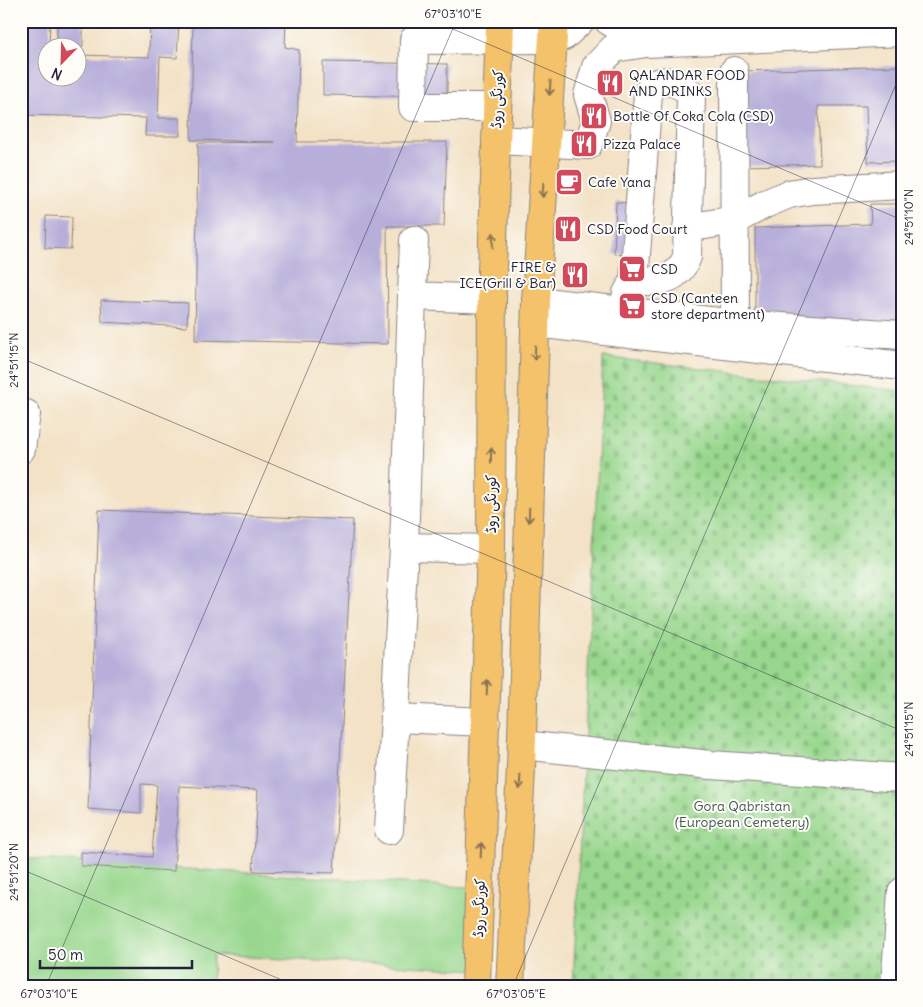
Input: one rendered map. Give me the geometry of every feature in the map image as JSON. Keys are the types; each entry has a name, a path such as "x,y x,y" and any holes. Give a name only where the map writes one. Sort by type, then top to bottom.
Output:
{"main road":[{"name":"کورنگی روڈ","path":"476,986 491,550 492,299 499,30"},
{"path":"510,986 522,746 536,312 553,30"}],"street":[{"path":"497,107 413,107 414,40 499,30 553,30 564,36 580,21"},
{"path":"609,21 646,43"},
{"path":"496,140 588,145 596,121 588,95 596,67 614,48 646,43 902,32"},
{"path":"734,71 735,324"},
{"path":"624,311 628,293 634,281 648,94 652,85 667,81 686,88 690,96 687,257 677,274 656,282 634,281"},
{"path":"687,228 735,220 789,194 866,186 902,185"},
{"path":"389,830 404,547 414,240"},
{"path":"412,296 492,299"},
{"path":"536,312 624,311 735,324 902,335"},
{"path":"536,312 902,366"},
{"path":"21,413 26,414 21,449"},
{"path":"404,547 491,550"},
{"path":"395,718 486,722"},
{"path":"522,746 711,765 902,778"},
{"path":"895,986 902,892"}],"green space":[{"name":"Gora Qabristan (European Cemetery)","path":"603,357 902,391 902,986 573,986"},
{"path":"21,858 480,888 476,970 213,955 212,986 21,986"}],"building":[{"path":"21,21 50,21 49,38 38,38 38,88 88,88 88,55 149,57 150,21 179,21 177,58 160,57 158,118 180,118 180,136 145,136 146,118 21,115"},
{"path":"57,21 83,21 83,38 57,38"},
{"path":"193,21 286,21 285,47 299,50 297,142 447,142 444,226 387,226 388,344 195,340 198,143 275,142 191,140"},
{"path":"334,21 376,21 376,24 334,23"},
{"path":"323,62 447,64 447,97 323,95"},
{"path":"902,66 902,161 868,162 866,106 818,106 820,164 743,166 741,71"},
{"path":"616,202 628,203 625,255 614,254"},
{"path":"870,204 902,204 902,320 755,324 755,228 871,224"},
{"path":"46,216 72,217 71,249 45,248"},
{"path":"101,300 188,303 187,327 102,322"},
{"path":"99,510 353,520 334,873 253,871 258,790 179,786 174,871 81,866 81,852 152,857 157,785 141,784 141,813 88,809"},
{"path":"211,982 301,984 301,986 210,986"}],"place":[{"name":"QALANDAR FOOD AND DRINKS","path":"610,83"},
{"name":"Bottle Of Coka Cola (CSD)","path":"594,116"},
{"name":"Pizza Palace","path":"584,144"},
{"name":"Cafe Yana","path":"569,182"},
{"name":"CSD Food Court","path":"568,229"},
{"name":"CSD","path":"632,269"},
{"name":"FIRE & ICE(Grill & Bar)","path":"575,275"},
{"name":"CSD (Canteen store department)","path":"632,306"}]}
